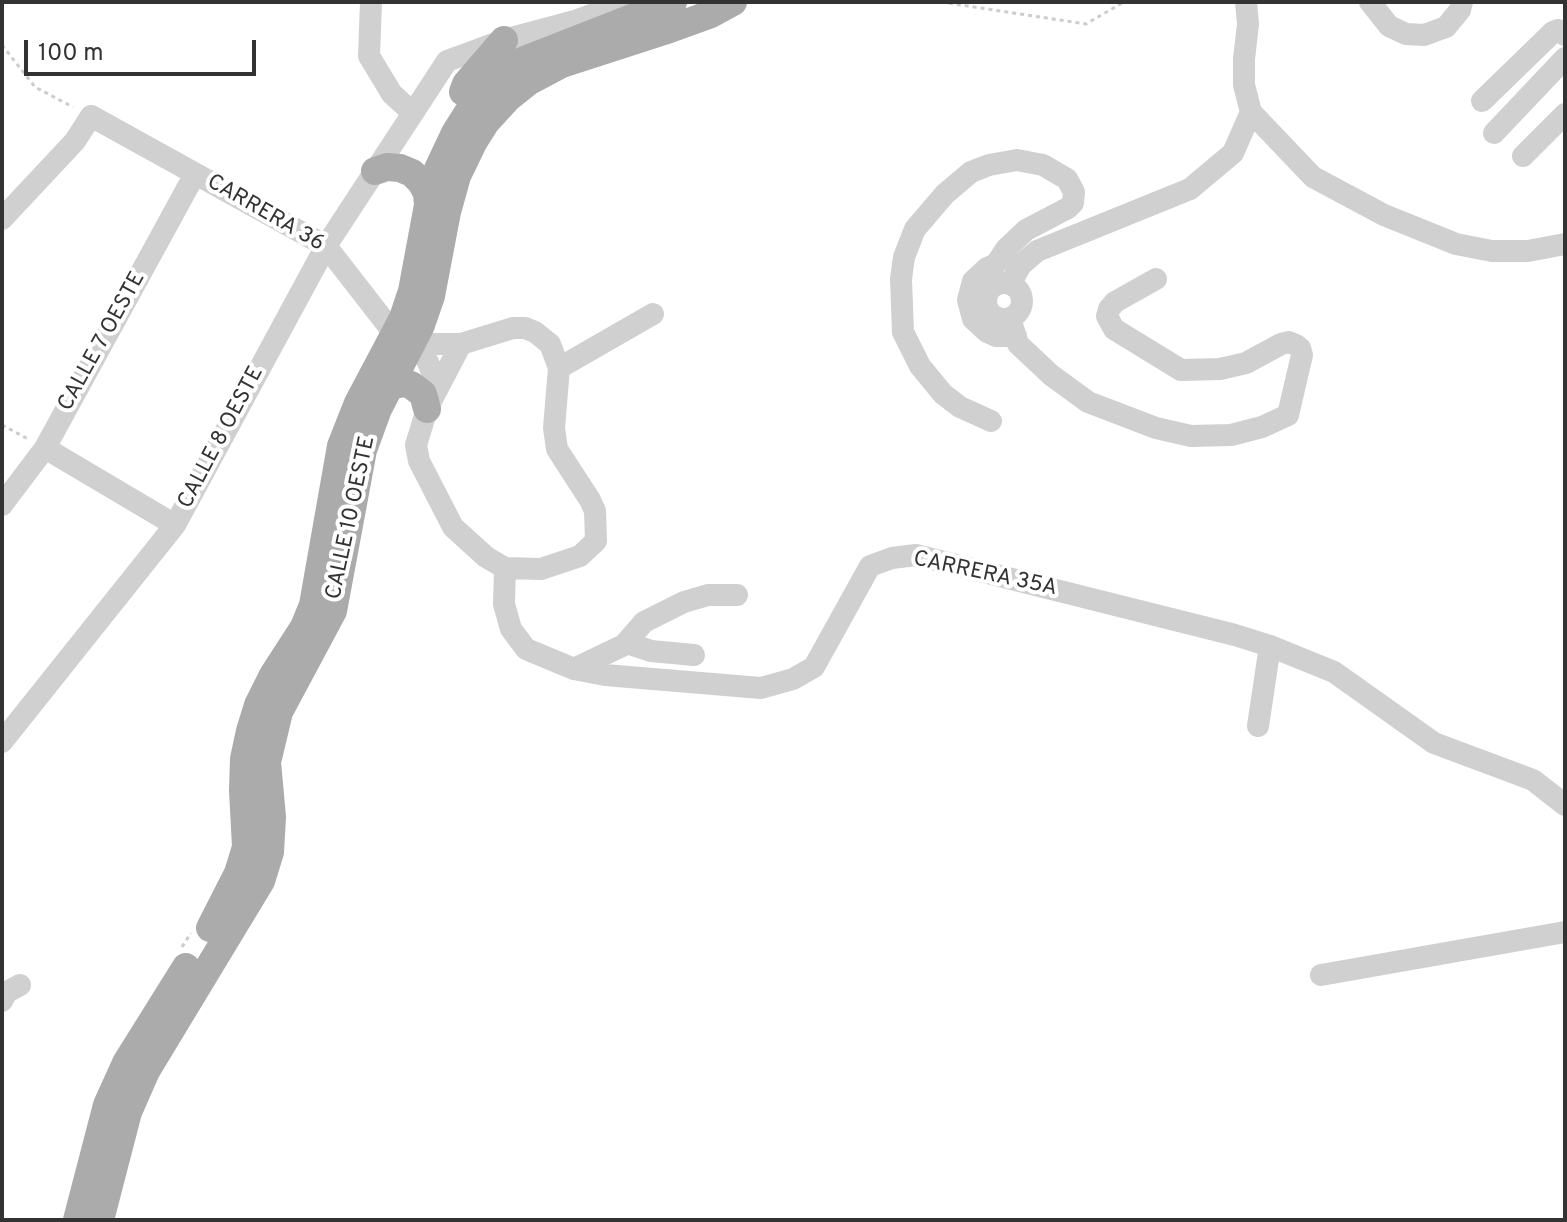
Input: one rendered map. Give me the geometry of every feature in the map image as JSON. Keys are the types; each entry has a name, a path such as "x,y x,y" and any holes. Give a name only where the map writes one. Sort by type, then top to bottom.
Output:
{"main road":[{"name":"CALLE 10 OESTE","path":"136,1067 261,881 270,852 272,817 267,762 279,712 333,611 363,450 389,386 404,338 428,205 438,169 455,133 479,95 514,64 673,2"},
{"name":"CALLE 10 OESTE","path":"136,1067 222,910 238,873 246,847 244,759 250,731 258,705 273,675 304,627 313,605 341,446 358,403 431,296 447,212 457,176 474,141 496,110 528,82 562,64 711,14 733,2"},
{"path":"455,133 458,107 466,84 504,40"},
{"path":"375,171 387,167 412,173 427,193 428,205"},
{"path":"389,386 404,383 418,389 427,409"},
{"path":"77,1220 107,1105 136,1067"},
{"path":"100,1220 128,1112 136,1067"}],"street":[{"path":"371,2 369,56 392,94 413,113"},
{"name":"CALLE 8 OESTE","path":"2,742 175,525 326,246 447,61 626,2"},
{"path":"1246,2 1248,24 1244,85 1251,112 1313,177 1384,215 1456,244 1492,251 1528,251 1565,244"},
{"path":"1370,2 1389,26 1406,34 1424,35 1446,27 1460,10 1462,2"},
{"path":"1482,101 1553,32 1558,30 1565,35"},
{"path":"1494,133 1565,58"},
{"path":"1503,80 1522,104"},
{"path":"1156,279 1115,302 1109,309 1107,316 1114,329 1181,370 1220,369 1246,363 1281,344 1289,342 1296,345 1302,355 1288,415 1262,427 1231,435 1191,436 1156,428 1088,402 1051,375 1018,344 1013,327 994,316 988,308 987,297 991,288 1000,283 1010,284 1021,265 1037,251 1190,189 1233,153 1251,112"},
{"path":"1523,156 1565,114"},
{"path":"2,219 75,141 91,116"},
{"name":"CARRERA 36","path":"91,116 326,246 389,327 427,360 434,385 427,409"},
{"path":"991,421 952,400 936,387 920,366 903,332 901,279 904,257 915,229 945,194 971,172 1017,160 1043,165 1067,179 1074,192 1073,203 1068,208 1036,223 1015,238 996,264 979,274 969,291 969,310 979,327 996,336 1013,327"},
{"name":"CALLE 7 OESTE","path":"2,505 45,448 195,174"},
{"path":"559,368 653,314"},
{"path":"404,338 461,344 513,328 525,328 550,344 559,368 554,428 557,449 595,511 596,541 580,556 541,569 505,568 486,557 453,527 419,461 416,445 427,409 461,344"},
{"path":"45,448 175,525"},
{"name":"CARRERA 35A","path":"505,568 504,604 511,629 526,649 574,669 605,675 761,688 793,679 814,667 870,566 892,558 916,555 1270,646 1334,672 1434,743 1533,780 1565,805"},
{"path":"574,669 627,643 644,622 684,602 708,595 737,595"},
{"path":"627,643 651,651 694,655"},
{"path":"1258,726 1270,646"},
{"path":"1321,975 1565,932"},
{"path":"2,1001 7,992 20,985"}],"path":[{"path":"941,2 1086,24 1124,2"},
{"path":"2,45 35,87 91,116"},
{"path":"2,425 45,448"}]}
